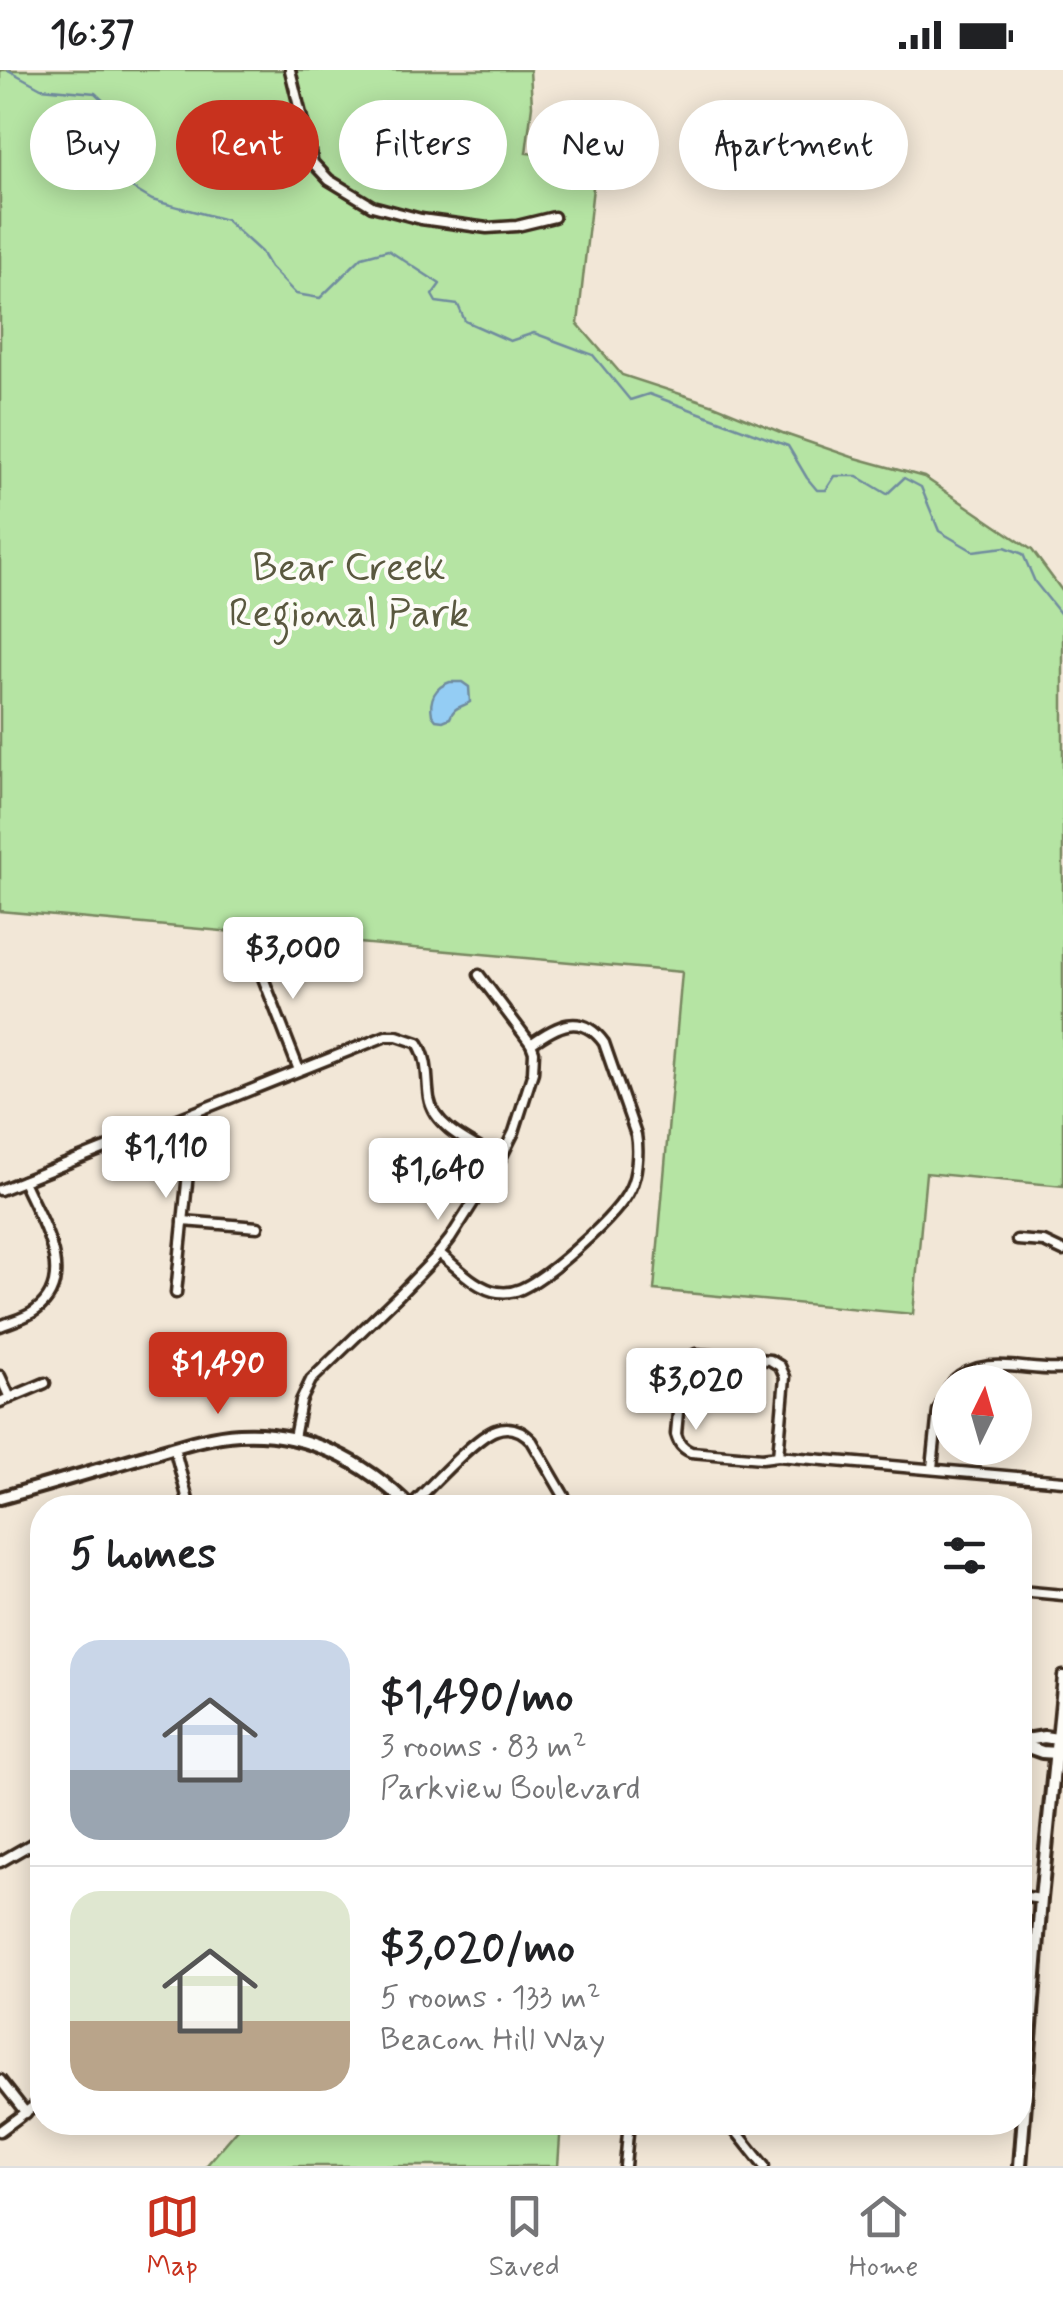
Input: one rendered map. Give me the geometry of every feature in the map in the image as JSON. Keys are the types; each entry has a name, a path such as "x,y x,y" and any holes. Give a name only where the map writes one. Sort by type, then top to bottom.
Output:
{"street":[{"path":"290,70 313,163 328,180 372,206 421,220 487,228 518,226 554,217"},
{"path":"251,947 300,1070"},
{"path":"294,1438 301,1401 311,1380 440,1253 514,1132 533,1072 534,1052 478,976"},
{"path":"440,1253 481,1286 497,1292 516,1291 582,1243 632,1187 636,1135 598,1034 562,1024 531,1044"},
{"path":"0,1190 386,1036 407,1038 418,1044 426,1061 430,1100 438,1118 500,1160"},
{"path":"176,1294 194,1113"},
{"path":"0,1326 28,1315 48,1298 56,1277 52,1249 23,1181"},
{"path":"182,1220 258,1227"},
{"path":"1016,1240 1044,1242 1063,1251"},
{"path":"778,1456 784,1377 780,1366 770,1360 703,1354 689,1357 682,1369 676,1434 691,1452 1063,1481"},
{"path":"1032,1366 1063,1368"},
{"path":"0,1376 5,1400 45,1383"},
{"path":"423,1495 482,1436 508,1428 532,1441 563,1495"},
{"path":"0,1498 237,1434 294,1438 335,1453 368,1470 397,1495"},
{"path":"174,1448 187,1495"},
{"path":"1032,1592 1063,1595"},
{"path":"1032,1964 1059,1745 1063,1676"},
{"path":"1032,1740 1044,1737 1059,1745"},
{"path":"0,1862 30,1845"},
{"path":"1032,1897 1041,1898"},
{"path":"0,2080 26,2113"},
{"path":"0,2131 30,2110"},
{"path":"626,2166 629,2135"},
{"path":"739,2135 764,2166"},
{"path":"1020,2166 1021,2135"}],"green space":[{"name":"Bear Creek Regional Park","path":"0,70 530,70 527,190 593,190 578,324 622,375 852,457 924,477 1032,550 1063,592 1063,1186 926,1173 913,1314 654,1290 682,972 0,911"},
{"path":"233,2135 560,2135 558,2166 206,2166"}],"water":[{"path":"462,682 469,687 470,702 456,709 450,718 436,720 432,699 440,687"}],"waterway":[{"path":"8,70 41,88 95,93 113,110 117,130 105,154 110,175 152,200 226,220 261,252 296,294 320,298 362,257 388,250 440,284 432,295 436,302 458,305 465,321 510,341 534,333 593,355 630,400 649,394 788,446 817,490 826,490 835,476 857,476 887,494 904,478 921,487 939,531 973,551 1005,547 1023,554 1035,582 1063,617"}]}
